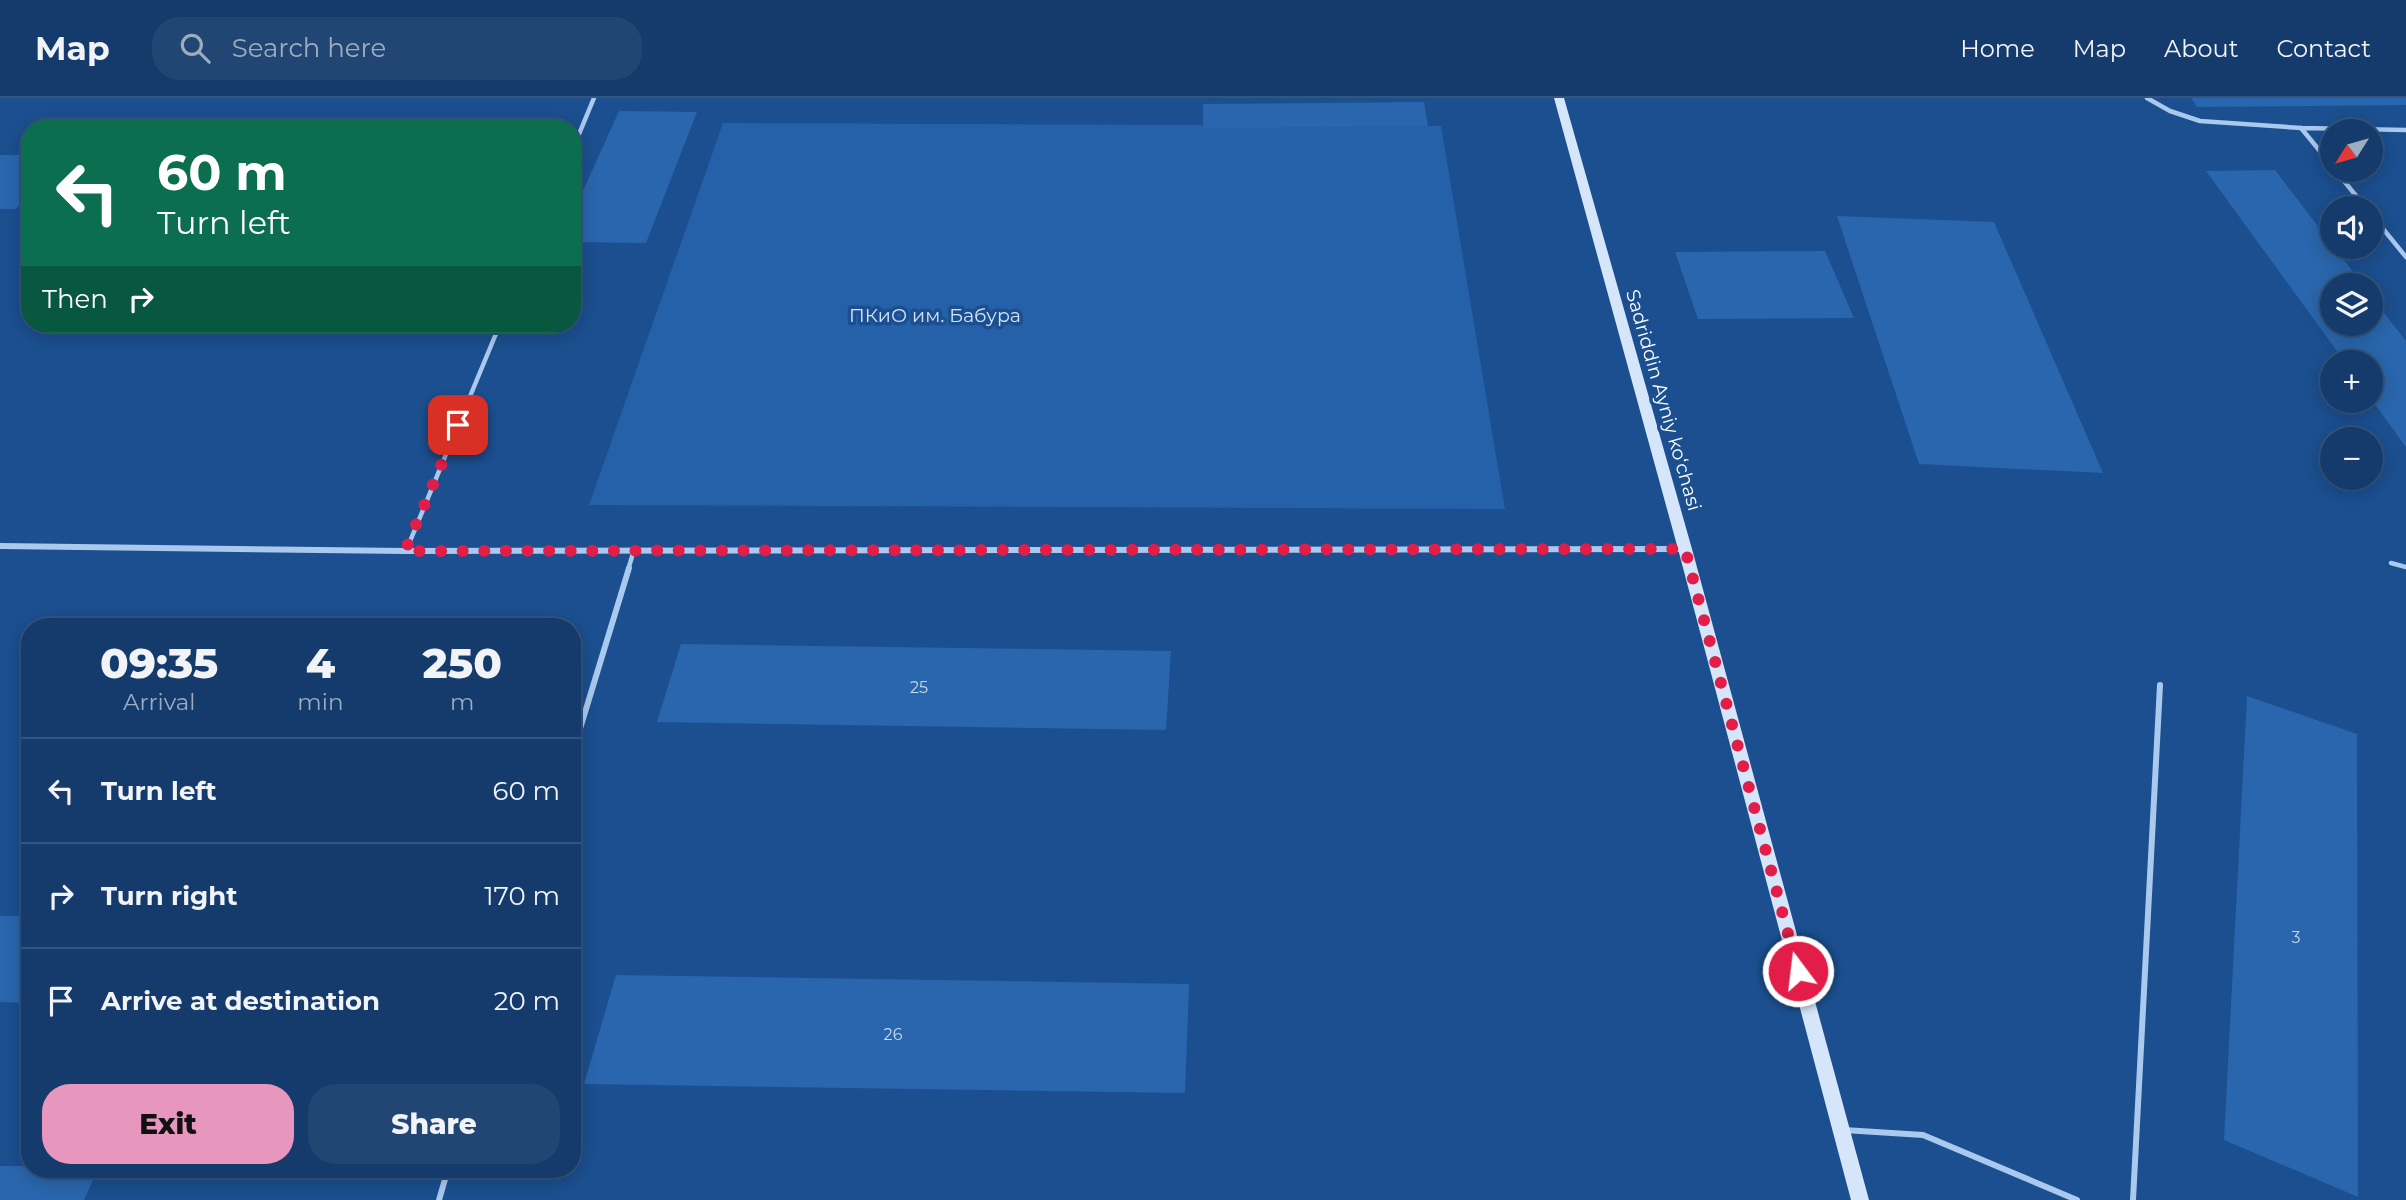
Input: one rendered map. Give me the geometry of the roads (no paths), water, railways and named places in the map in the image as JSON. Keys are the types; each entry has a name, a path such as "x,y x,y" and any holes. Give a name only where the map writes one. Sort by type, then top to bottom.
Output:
{"street":[{"name":"Sadriddin Ayniy ko‘chasi","path":"1559,98 1685,549 1860,1200"},
{"path":"0,546 405,551 1685,549"}],"lane":[{"path":"581,129 594,98"},
{"path":"2147,98 2170,111 2200,121 2301,128 2406,130"},
{"path":"2301,128 2320,151"},
{"path":"2345,182 2356,196"},
{"path":"2383,229 2406,257"},
{"path":"405,551 496,333"},
{"path":"581,725 634,550"},
{"path":"2390,563 2406,567"},
{"path":"2133,1200 2160,685"},
{"path":"1841,1129 1923,1135 2077,1200"},
{"path":"439,1200 446,1178"}],"park label":[{"name":"ПКиО им. Бабура","path":"935,315"}]}
